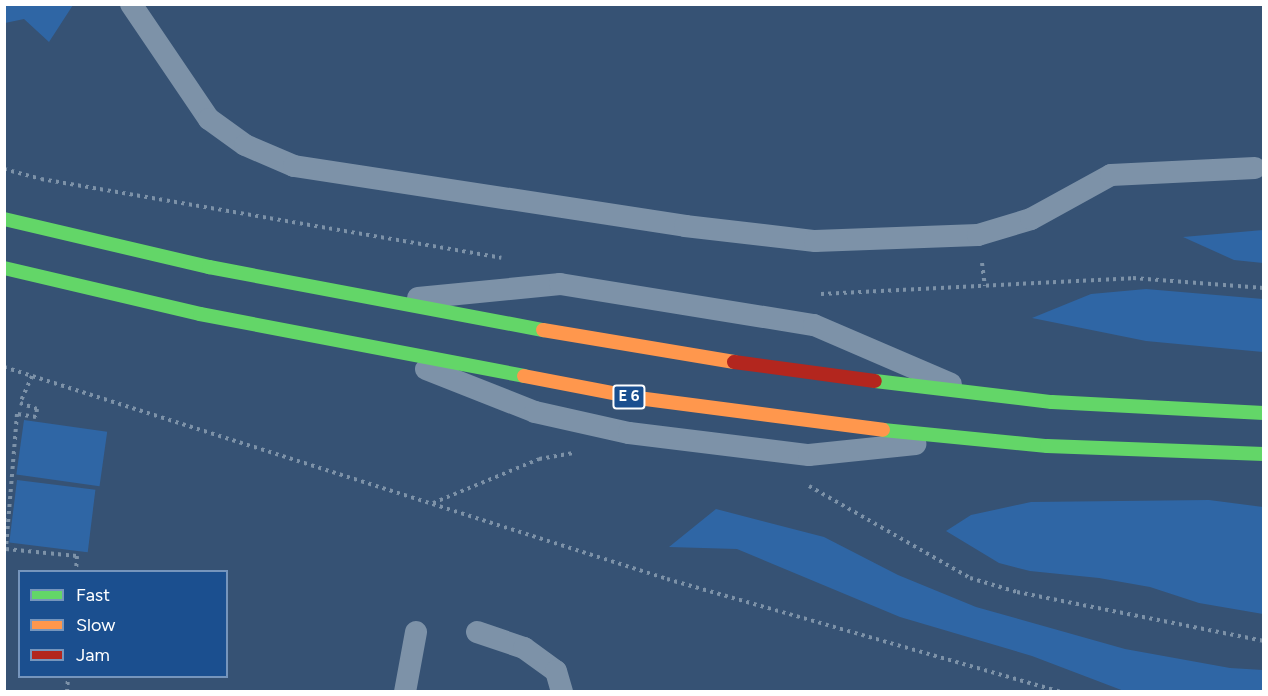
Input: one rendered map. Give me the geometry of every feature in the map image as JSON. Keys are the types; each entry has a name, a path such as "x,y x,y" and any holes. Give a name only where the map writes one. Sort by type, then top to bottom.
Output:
{"highway":[{"path":"4,219 209,267 380,302 672,354 974,394 1263,413"},
{"name":"E 6","path":"4,268 200,314 638,398 1047,446 1263,454"}],"lane":[{"path":"131,4 209,119 245,145 294,166 686,226 815,241 978,235 1031,219 1111,175 1255,168"},
{"path":"380,302 560,284 814,325 974,394"},
{"path":"377,349 535,412 629,433 809,455 969,438"},
{"path":"405,692 416,632"},
{"path":"477,632 524,648 556,671 562,692"}],"path":[{"path":"4,169 41,179 511,260"},
{"path":"811,294 1133,278 1263,288"},
{"path":"4,367 667,579 1060,692"},
{"path":"32,376 20,403 37,409 36,417 17,414 6,549 77,556 76,570"},
{"path":"433,503 539,459 583,452"},
{"path":"798,481 970,578 1017,592 1263,641"}],"shaded area":[{"path":"5,4 73,5 49,42 24,19 5,23"},
{"path":"1263,230 1263,263 1234,260 1183,237"},
{"path":"1146,289 1263,299 1263,352 1146,341 1032,318 1091,294"},
{"path":"24,420 107,432 100,486 16,474"},
{"path":"17,480 95,490 88,552 9,543"},
{"path":"1209,500 1263,507 1263,614 1199,603 1150,587 1099,578 1030,571 999,563 946,531 971,515 1031,502"},
{"path":"716,509 824,537 898,575 976,607 1125,649 1230,668 1263,670 1263,691 1124,691 1032,656 900,617 737,549 669,547"}],"traffic: fast":[{"path":"4,219 209,267 543,330"},
{"path":"4,268 200,314 524,376"},
{"path":"875,381 1052,402 1264,413"},
{"path":"883,430 1047,446 1264,454"}],"traffic: slow":[{"path":"543,330 734,362"},
{"path":"524,376 638,398 883,430"}],"traffic: jam":[{"path":"734,362 875,381"}]}
